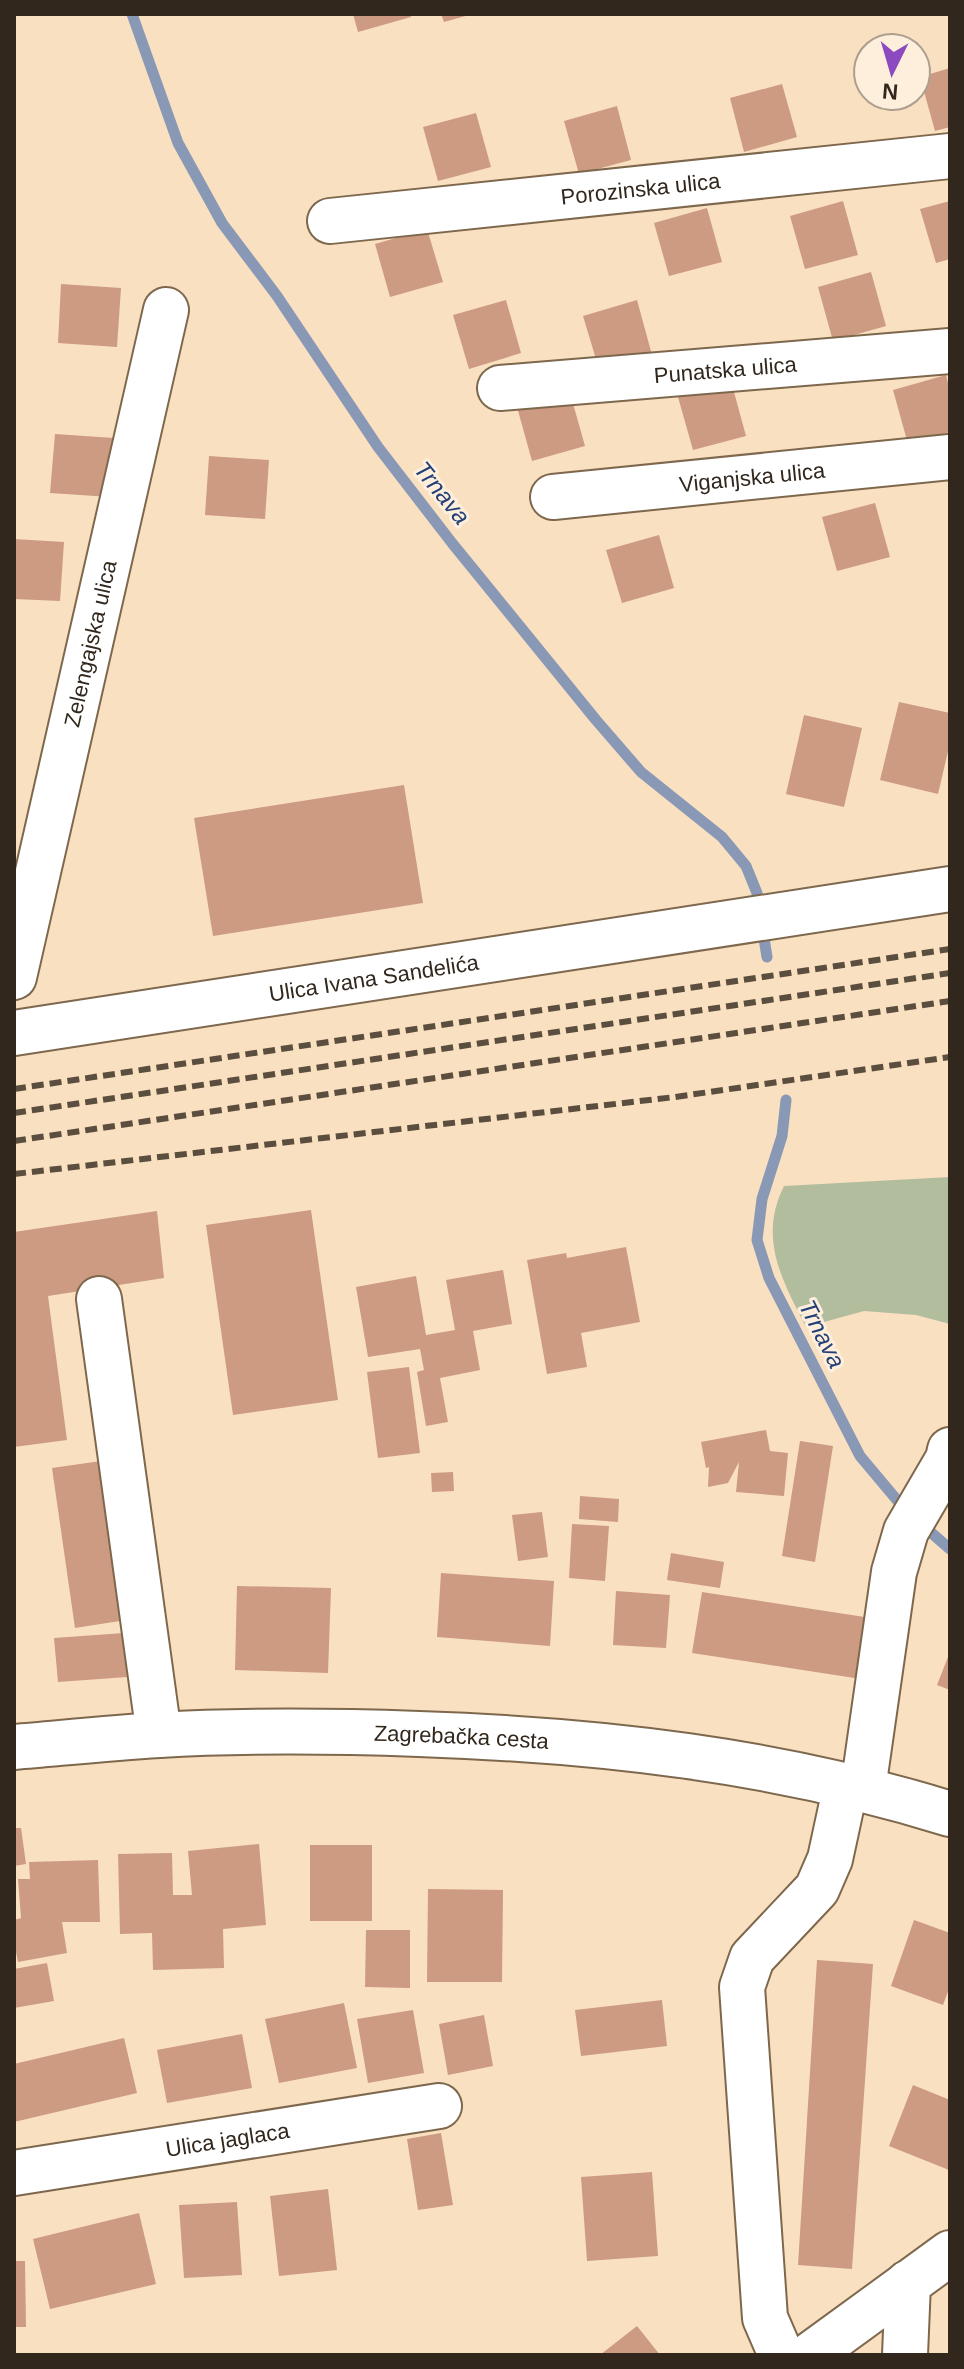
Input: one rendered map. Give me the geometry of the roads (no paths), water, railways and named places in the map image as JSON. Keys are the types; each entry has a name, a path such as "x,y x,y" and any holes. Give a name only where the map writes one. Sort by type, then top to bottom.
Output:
{"street":[{"name":"Porozinska ulica","path":"330,221 950,156"},
{"name":"Zelengajska ulica","path":"14,977 166,310"},
{"name":"Punatska ulica","path":"500,388 950,351"},
{"name":"Viganjska ulica","path":"553,497 950,457"},
{"name":"Ulica Ivana Sandelića","path":"14,1033 950,889"},
{"path":"99,1299 159,1735"},
{"path":"781,2355 765,2318 742,1987 752,1958 817,1889 830,1859 871,1791 894,1572 913,1520 948,1459 950,1450"},
{"name":"Zagrebačka cesta","path":"14,1747 159,1735 362,1732 571,1742 641,1748 719,1760 871,1791 950,1814"},
{"name":"Ulica jaglaca","path":"14,2173 439,2106"},
{"path":"810,2355 950,2253"},
{"path":"905,2355 908,2283"}],"waterway":[{"name":"Trnava","path":"132,14 178,143 222,223 277,296 378,447 452,543 641,772 722,837 746,866 757,893 759,909"},
{"name":"Trnava","path":"762,926 767,957"},
{"name":"Trnava","path":"786,1100 782,1136 762,1199 757,1240 769,1278 860,1456 907,1512"},
{"name":"Trnava","path":"920,1523 950,1549"}],"railway":[{"path":"14,1089 950,949"},
{"path":"14,1113 950,973"},
{"path":"14,1141 950,1001"},
{"path":"14,1174 675,1097 950,1057"}]}
